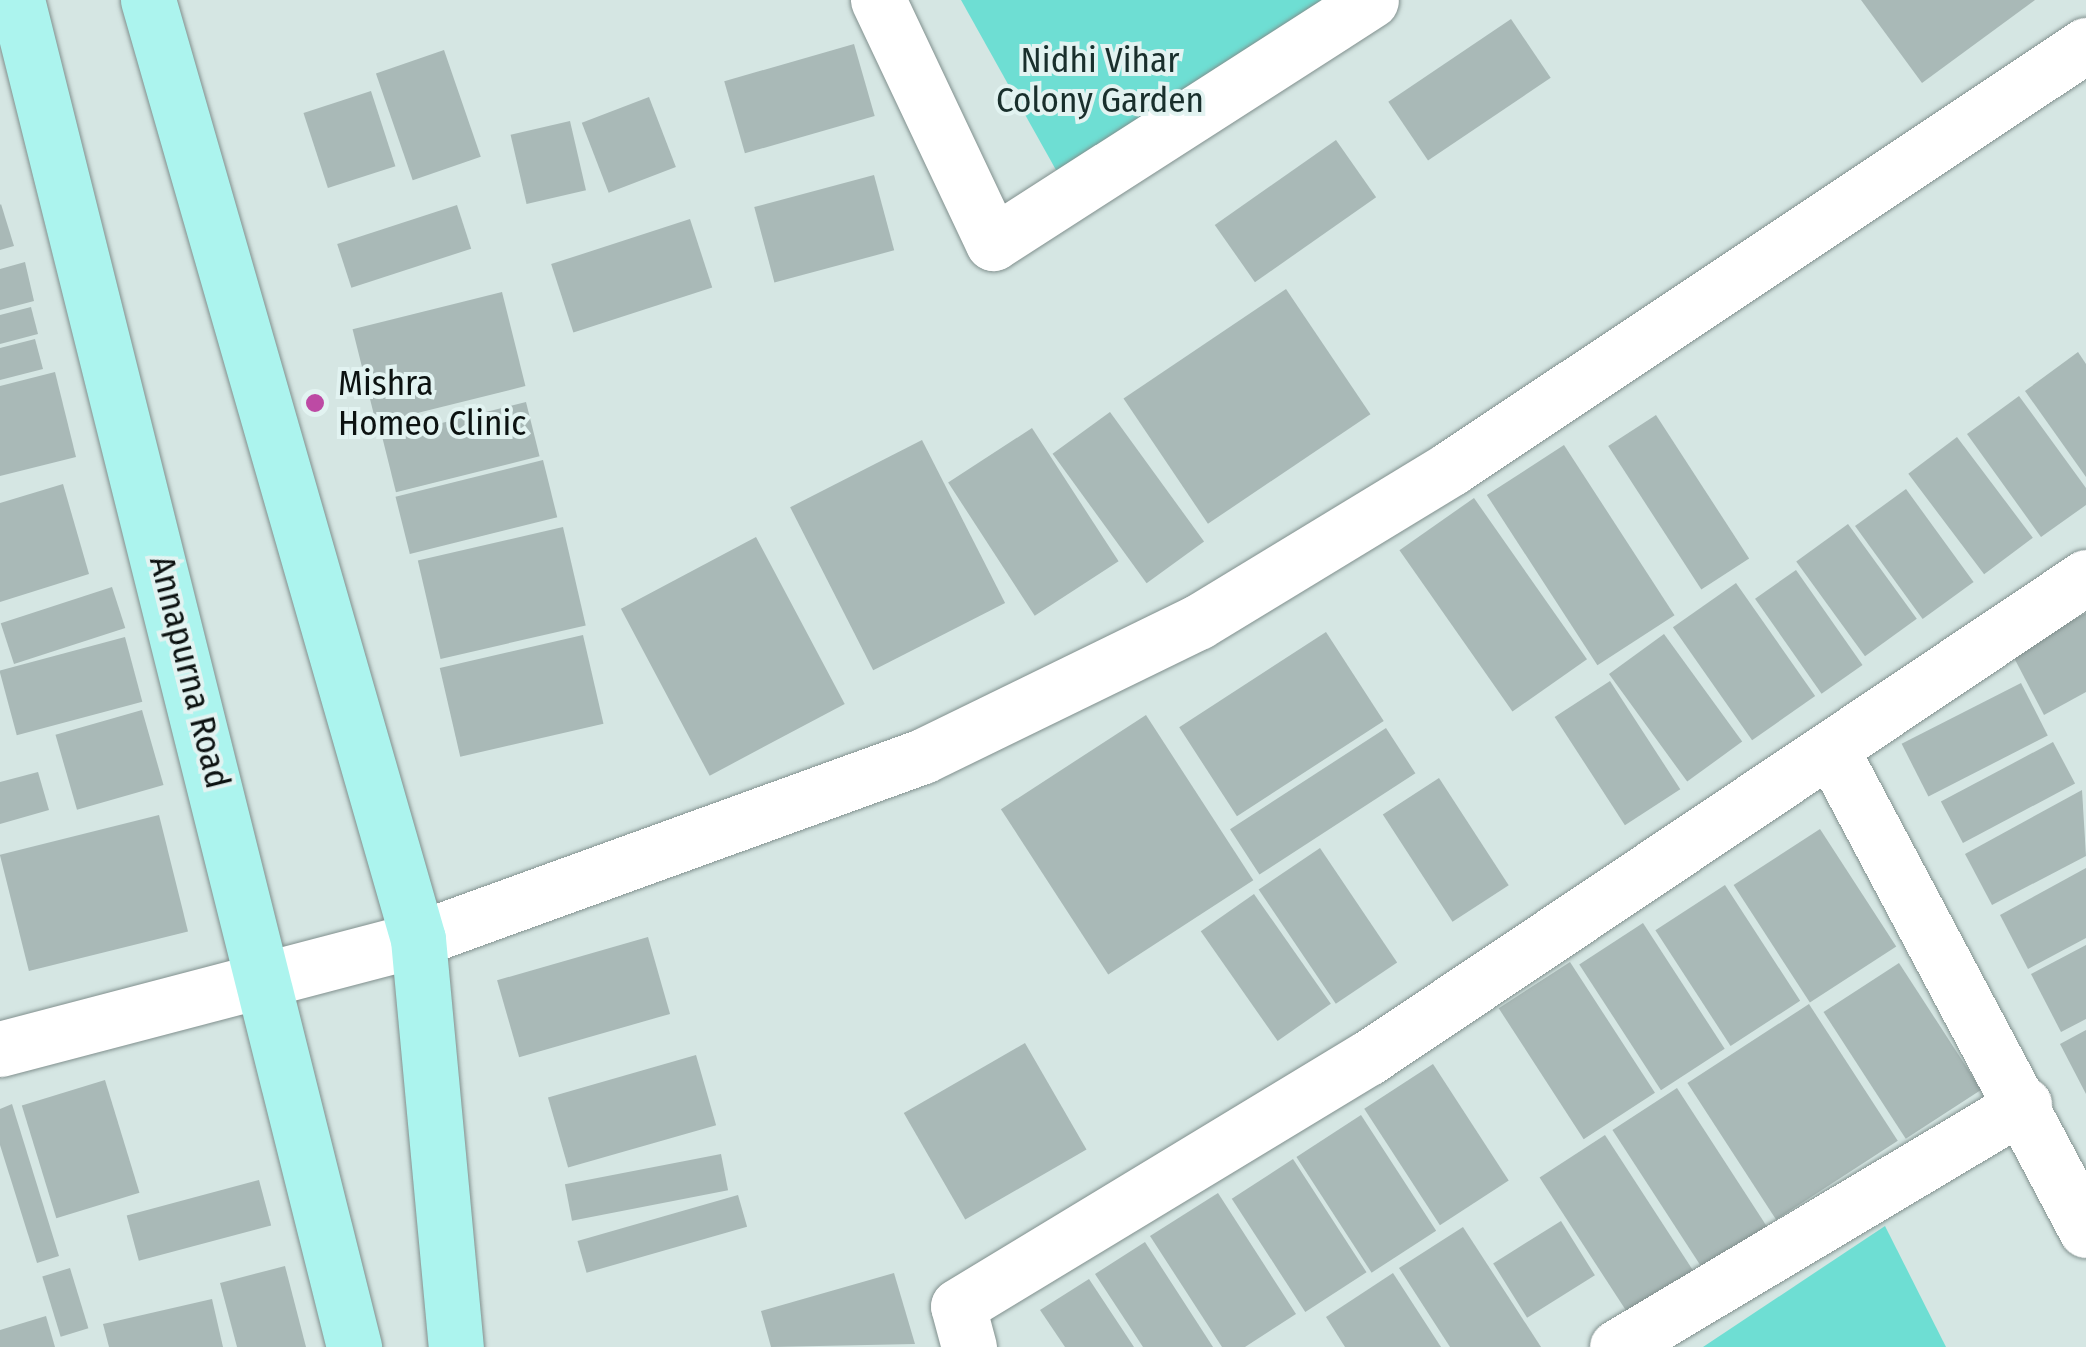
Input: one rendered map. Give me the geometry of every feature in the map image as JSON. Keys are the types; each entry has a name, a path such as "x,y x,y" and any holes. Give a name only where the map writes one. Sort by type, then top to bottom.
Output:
{"main road":[{"name":"Annapurna Road","path":"17,0 269,978 354,1347"},
{"path":"148,0 418,939 456,1347"}],"street":[{"path":"878,0 993,243 1371,0"},
{"path":"0,1049 418,939 922,756 1198,622 1450,468 2086,44"},
{"path":"969,1347 958,1306 1368,1058 1832,753 2086,577"},
{"path":"1832,753 2024,1104 2086,1230"},
{"path":"1617,1347 2024,1104"}],"green space":[{"name":"Nidhi Vihar Colony Garden","path":"961,0 1379,0 1070,195"},
{"path":"1885,1226 1946,1347 1703,1347"}],"building":[{"path":"1861,0 2035,0 1922,83"},
{"path":"1511,19 1551,78 1428,161 1388,102"},
{"path":"854,44 875,116 745,153 724,81"},
{"path":"444,50 481,157 413,180 376,73"},
{"path":"371,91 395,166 328,188 303,113"},
{"path":"649,97 676,167 609,193 582,123"},
{"path":"570,121 586,190 527,204 511,135"},
{"path":"1336,140 1376,197 1255,282 1215,225"},
{"path":"874,175 894,250 774,282 754,207"},
{"path":"0,205 14,246 0,250"},
{"path":"457,205 471,249 351,288 337,244"},
{"path":"690,219 712,287 573,333 551,264"},
{"path":"25,262 34,301 0,310 0,269"},
{"path":"1286,289 1370,414 1208,524 1124,399"},
{"path":"502,292 525,386 376,423 353,329"},
{"path":"31,307 38,334 0,344 0,315"},
{"path":"35,339 43,369 0,380 0,348"},
{"path":"2078,352 2086,364 2086,477 2025,391"},
{"path":"55,372 76,457 0,476 0,386"},
{"path":"2019,396 2086,488 2086,505 2041,537 1967,434"},
{"path":"526,402 540,456 396,492 382,438"},
{"path":"1110,412 1204,541 1147,583 1053,454"},
{"path":"1656,415 1749,558 1701,589 1608,446"},
{"path":"1032,428 1119,561 1035,616 948,482"},
{"path":"1957,437 2033,538 1984,574 1908,474"},
{"path":"922,440 1005,603 873,670 790,507"},
{"path":"1564,445 1675,615 1597,665 1487,495"},
{"path":"543,460 557,517 410,554 396,497"},
{"path":"63,484 89,574 0,602 0,503"},
{"path":"1906,489 1974,582 1923,619 1855,526"},
{"path":"1474,498 1587,659 1512,712 1399,550"},
{"path":"1848,524 1917,619 1865,656 1796,562"},
{"path":"563,527 586,625 441,659 418,561"},
{"path":"756,537 845,704 710,776 621,609"},
{"path":"1796,570 1863,665 1822,694 1755,599"},
{"path":"1736,583 1815,696 1752,740 1673,627"},
{"path":"112,587 125,628 14,664 1,623"},
{"path":"2086,613 2086,692 2044,715 2011,652"},
{"path":"1326,632 1384,721 1237,816 1179,727"},
{"path":"1664,634 1742,742 1687,782 1609,674"},
{"path":"583,635 603,724 460,757 440,668"},
{"path":"125,637 142,702 17,735 0,670"},
{"path":"1610,681 1680,789 1625,825 1555,717"},
{"path":"2021,683 2048,736 1928,796 1902,744"},
{"path":"142,710 163,785 77,810 55,735"},
{"path":"1146,715 1253,880 1108,974 1001,809"},
{"path":"1386,728 1415,773 1259,875 1230,829"},
{"path":"2053,742 2075,783 1963,843 1941,802"},
{"path":"38,772 49,810 0,824 0,782"},
{"path":"1439,778 1509,885 1453,922 1383,814"},
{"path":"2082,790 2086,856 1992,905 1965,854"},
{"path":"159,815 188,931 29,971 0,855"},
{"path":"1820,829 1896,946 1810,1003 1734,885"},
{"path":"1320,848 1397,962 1336,1004 1259,889"},
{"path":"2086,868 2086,938 2028,969 2000,915"},
{"path":"1725,885 1800,1001 1731,1046 1655,930"},
{"path":"1254,894 1331,1004 1278,1041 1201,931"},
{"path":"1643,923 1725,1049 1661,1090 1579,964"},
{"path":"648,937 670,1014 519,1057 497,980"},
{"path":"2086,945 2086,1019 2061,1032 2031,974"},
{"path":"1570,962 1655,1093 1584,1139 1499,1008"},
{"path":"1899,963 1981,1090 1906,1139 1824,1012"},
{"path":"1809,1004 1898,1141 1776,1220 1687,1083"},
{"path":"2086,1030 2086,1094 2060,1044"},
{"path":"1025,1043 1086,1150 965,1220 904,1113"},
{"path":"696,1055 716,1125 568,1168 548,1097"},
{"path":"1433,1064 1509,1181 1440,1225 1364,1109"},
{"path":"105,1080 139,1193 56,1218 22,1105"},
{"path":"1677,1088 1767,1226 1702,1268 1612,1130"},
{"path":"12,1104 59,1256 37,1263 0,1145 0,1109"},
{"path":"1361,1115 1436,1231 1372,1273 1296,1157"},
{"path":"1605,1135 1693,1271 1628,1313 1540,1177"},
{"path":"721,1154 728,1190 572,1221 565,1184"},
{"path":"1293,1159 1367,1272 1305,1312 1232,1199"},
{"path":"259,1180 271,1225 139,1261 127,1215"},
{"path":"1218,1193 1296,1314 1245,1347 1222,1347 1150,1236"},
{"path":"738,1195 747,1227 587,1273 577,1241"},
{"path":"1561,1221 1595,1275 1527,1318 1493,1263"},
{"path":"1463,1227 1541,1347 1450,1347 1399,1268"},
{"path":"1145,1242 1213,1347 1143,1347 1095,1274"},
{"path":"285,1266 306,1347 237,1347 220,1283"},
{"path":"70,1268 88,1328 61,1337 42,1276"},
{"path":"894,1273 915,1344 771,1347 761,1311"},
{"path":"1393,1273 1441,1347 1345,1347 1326,1317"},
{"path":"1089,1279 1134,1347 1065,1347 1040,1310"},
{"path":"212,1299 223,1347 109,1347 103,1324"},
{"path":"46,1316 55,1347 0,1347 0,1330"}],"place":[{"name":"Mishra Homeo Clinic","path":"315,403"}]}
